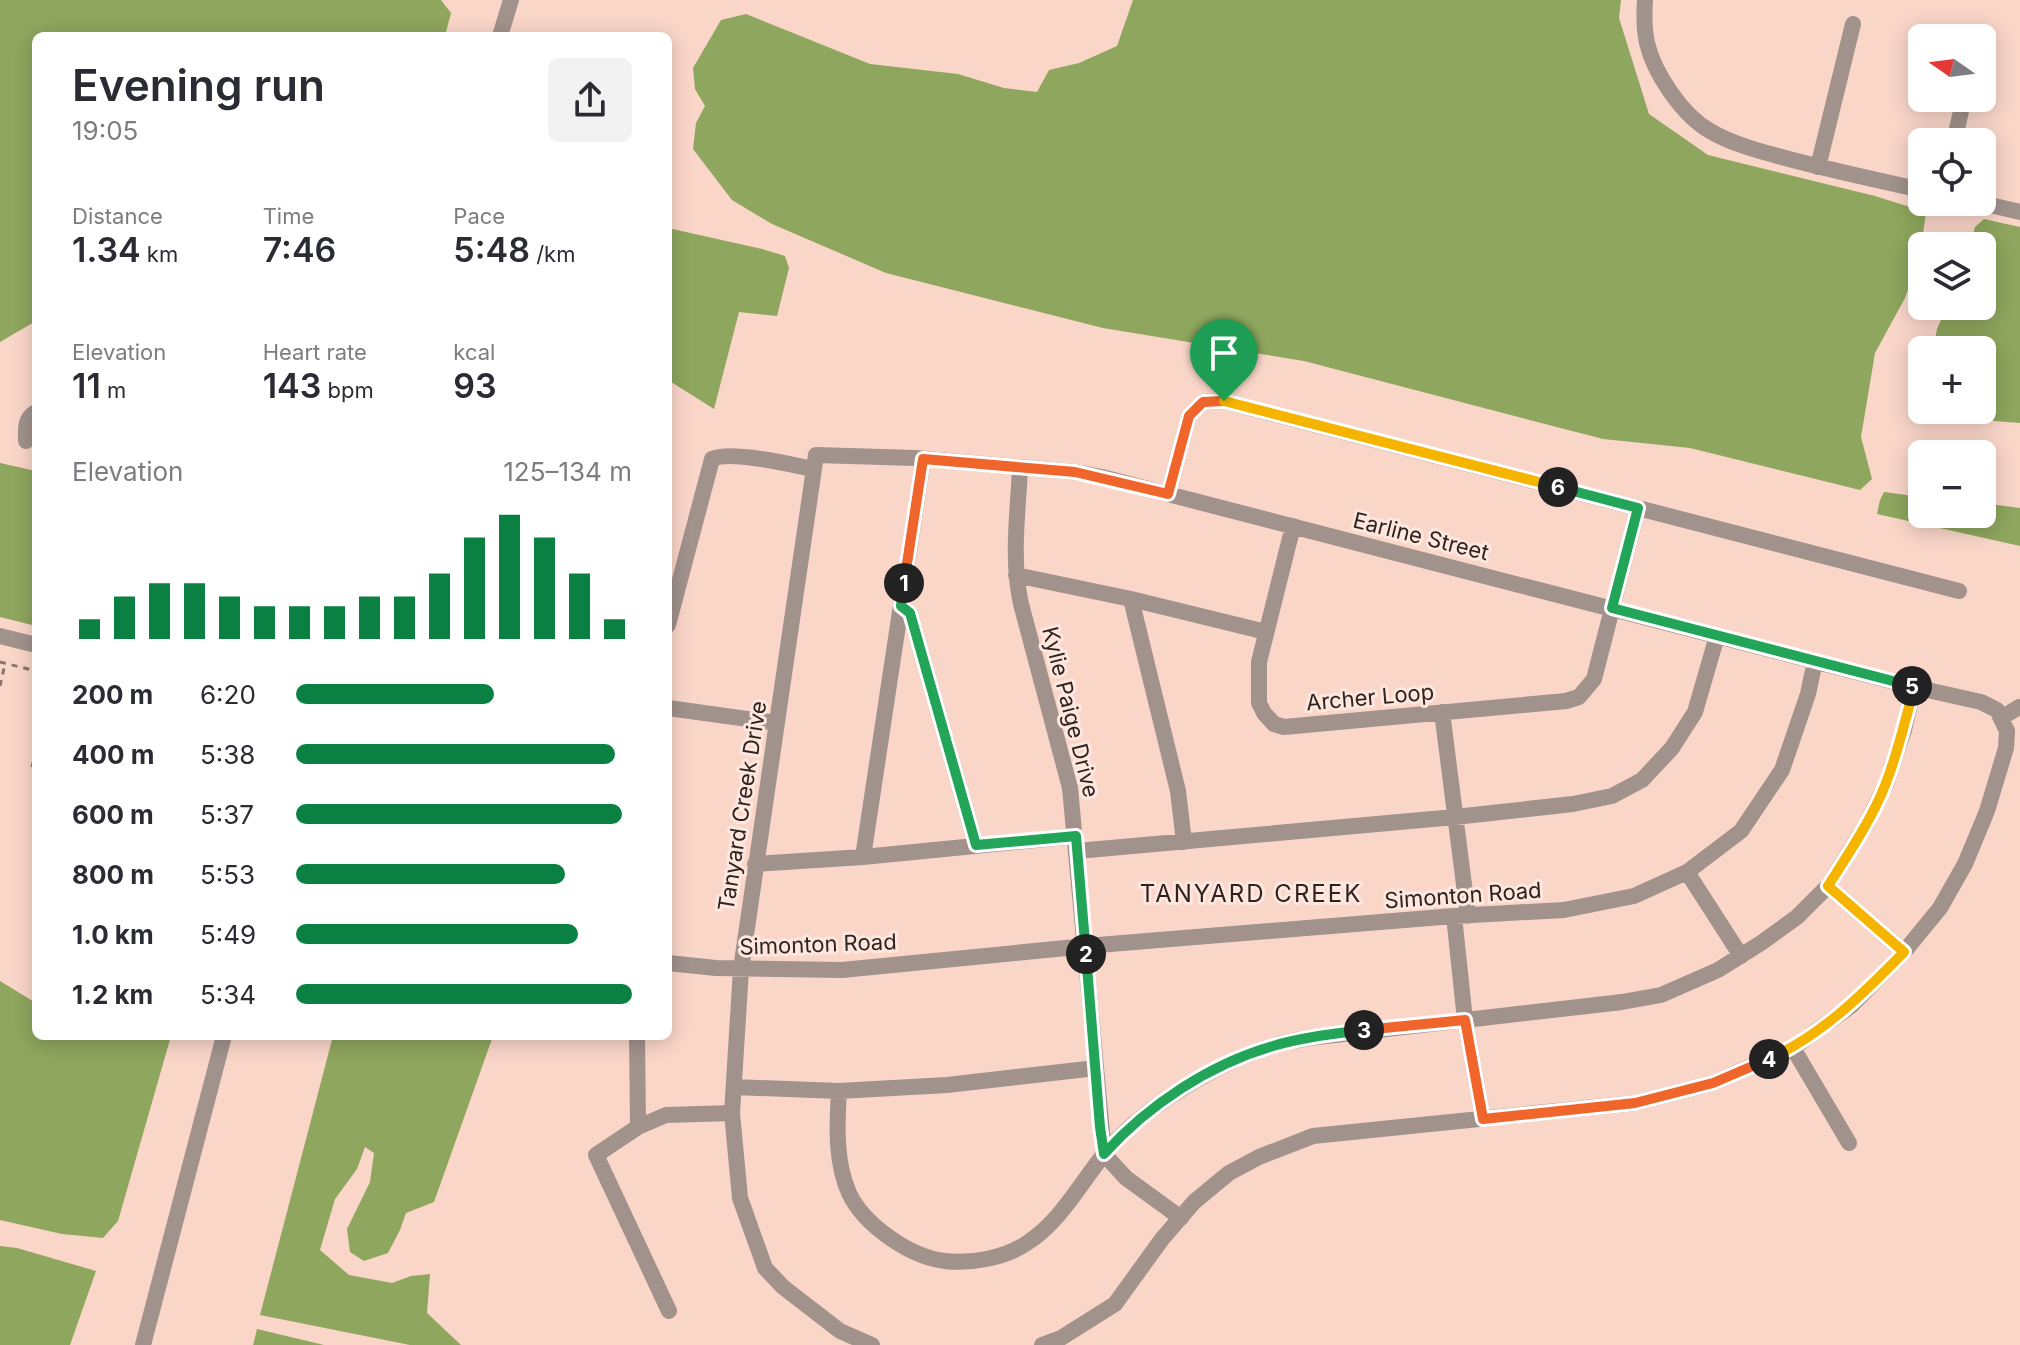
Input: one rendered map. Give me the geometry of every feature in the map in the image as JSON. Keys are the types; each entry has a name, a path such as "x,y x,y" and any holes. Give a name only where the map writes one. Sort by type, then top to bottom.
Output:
{"street":[{"path":"501,32 511,0"},
{"path":"1645,0 1647,44 1661,78 1685,110 1708,130 1761,151 1908,187"},
{"path":"1818,167 1853,24"},
{"path":"1996,206 2020,212"},
{"path":"1168,494 1189,416 1203,402 1224,401 1959,591"},
{"path":"26,441 26,425 32,415"},
{"name":"Earline Street","path":"672,610 712,459 718,456 815,462 923,459 1089,474 1981,702 1997,710 2001,718"},
{"path":"863,857 923,459"},
{"name":"Tanyard Creek Drive","path":"815,462 741,969 732,1113 740,1198 765,1268 783,1287 840,1331 872,1345"},
{"name":"Kylie Paige Drive","path":"1020,468 1016,575 1070,788 1104,1154"},
{"name":"Archer Loop","path":"1293,526 1259,662 1259,703 1274,724 1284,727 1566,701 1579,697 1594,679 1638,508"},
{"path":"1016,575 1266,632"},
{"path":"1131,599 1178,791 1184,842"},
{"path":"901,606 910,613 976,845"},
{"path":"0,636 32,644"},
{"path":"755,864 976,845 1184,842 1455,817 1573,804 1612,796 1642,780 1672,748 1695,712 1717,636"},
{"name":"Simonton Road","path":"672,963 741,969 842,970 1086,946 1564,910 1634,896 1687,872 1741,831 1782,770 1808,694 1815,661"},
{"path":"839,1091 837,1124 841,1163 849,1193 866,1219 917,1253 943,1261 973,1261 1000,1255 1026,1245 1049,1225 1126,1130 1192,1083 1228,1063 1272,1046 1324,1035 1661,995 1718,970 1741,956 1797,917 1828,886 1866,825 1886,784 1914,687"},
{"path":"1042,1345 1061,1338 1115,1304 1162,1239 1194,1202 1229,1173 1259,1157 1313,1136 1635,1103 1713,1083 1793,1048 1852,1005 1904,952 1940,908 1965,864 1987,811 2006,748 2007,731 2001,718 2019,707"},
{"path":"672,709 777,723"},
{"path":"1442,712 1455,817 1465,1020 1483,1119"},
{"path":"1687,872 1741,956"},
{"path":"1828,886 1904,952"},
{"name":"Simonton Road","path":"672,957 694,965"},
{"path":"143,1345 223,1040"},
{"path":"637,1040 638,1127"},
{"path":"1793,1048 1849,1143"},
{"path":"734,1087 839,1091 947,1085 1096,1068"},
{"path":"669,1311 596,1155 638,1127 666,1115 732,1113"},
{"path":"1104,1154 1126,1178 1181,1218"}],"path":[{"path":"0,686 3,663 32,670"}],"green space":[{"path":"0,0 441,0 451,13 446,32 32,32 32,323 0,342"},
{"path":"1133,0 1621,0 1619,18 1649,114 1708,155 1875,196 1908,206 1908,216 1925,216 1923,232 1908,232 1908,290 1875,353 1861,437 1872,479 1860,490 1690,448 1603,439 1304,361 1103,328 886,273 772,224 732,200 693,149 696,123 705,106 695,89 693,68 721,20 746,14 870,64 958,74 1004,88 1037,92 1049,70 1079,63 1117,46"},
{"path":"1984,219 2020,227 2020,423 1996,421 1996,336 1936,336 1941,320 1996,320 1996,232 1974,232"},
{"path":"672,229 785,256 789,268 777,316 739,312 714,409 672,383"},
{"path":"0,463 32,470 32,625 0,617"},
{"path":"1884,492 1908,495 1908,521 1877,514"},
{"path":"1996,505 2020,508 2020,546 1940,528 1996,528"},
{"path":"0,981 32,1001 32,1040 170,1040 118,1221 103,1238 62,1234 0,1220"},
{"path":"332,1040 492,1040 434,1202 406,1213 388,1253 364,1261 350,1252 347,1229 370,1182 374,1153 365,1147 357,1169 335,1199 320,1250 349,1275 392,1283 411,1276 430,1274 427,1313 461,1345 410,1345 260,1315"},
{"path":"0,1246 96,1271 70,1345 0,1345"},
{"path":"257,1329 324,1345 253,1345"}],"district":[{"name":"TANYARD CREEK","path":"1251,894"}],"route":[{"path":"1224,401 1638,508 1612,608 1914,687 1886,784 1866,825 1828,886 1904,952 1852,1005 1793,1048 1713,1083 1635,1103 1483,1119 1465,1020 1370,1029 1272,1046 1228,1063 1164,1102 1126,1130 1104,1154 1076,836 976,845 910,613 901,606 923,459 1075,472 1168,494 1189,416 1203,402 1224,401"}]}
